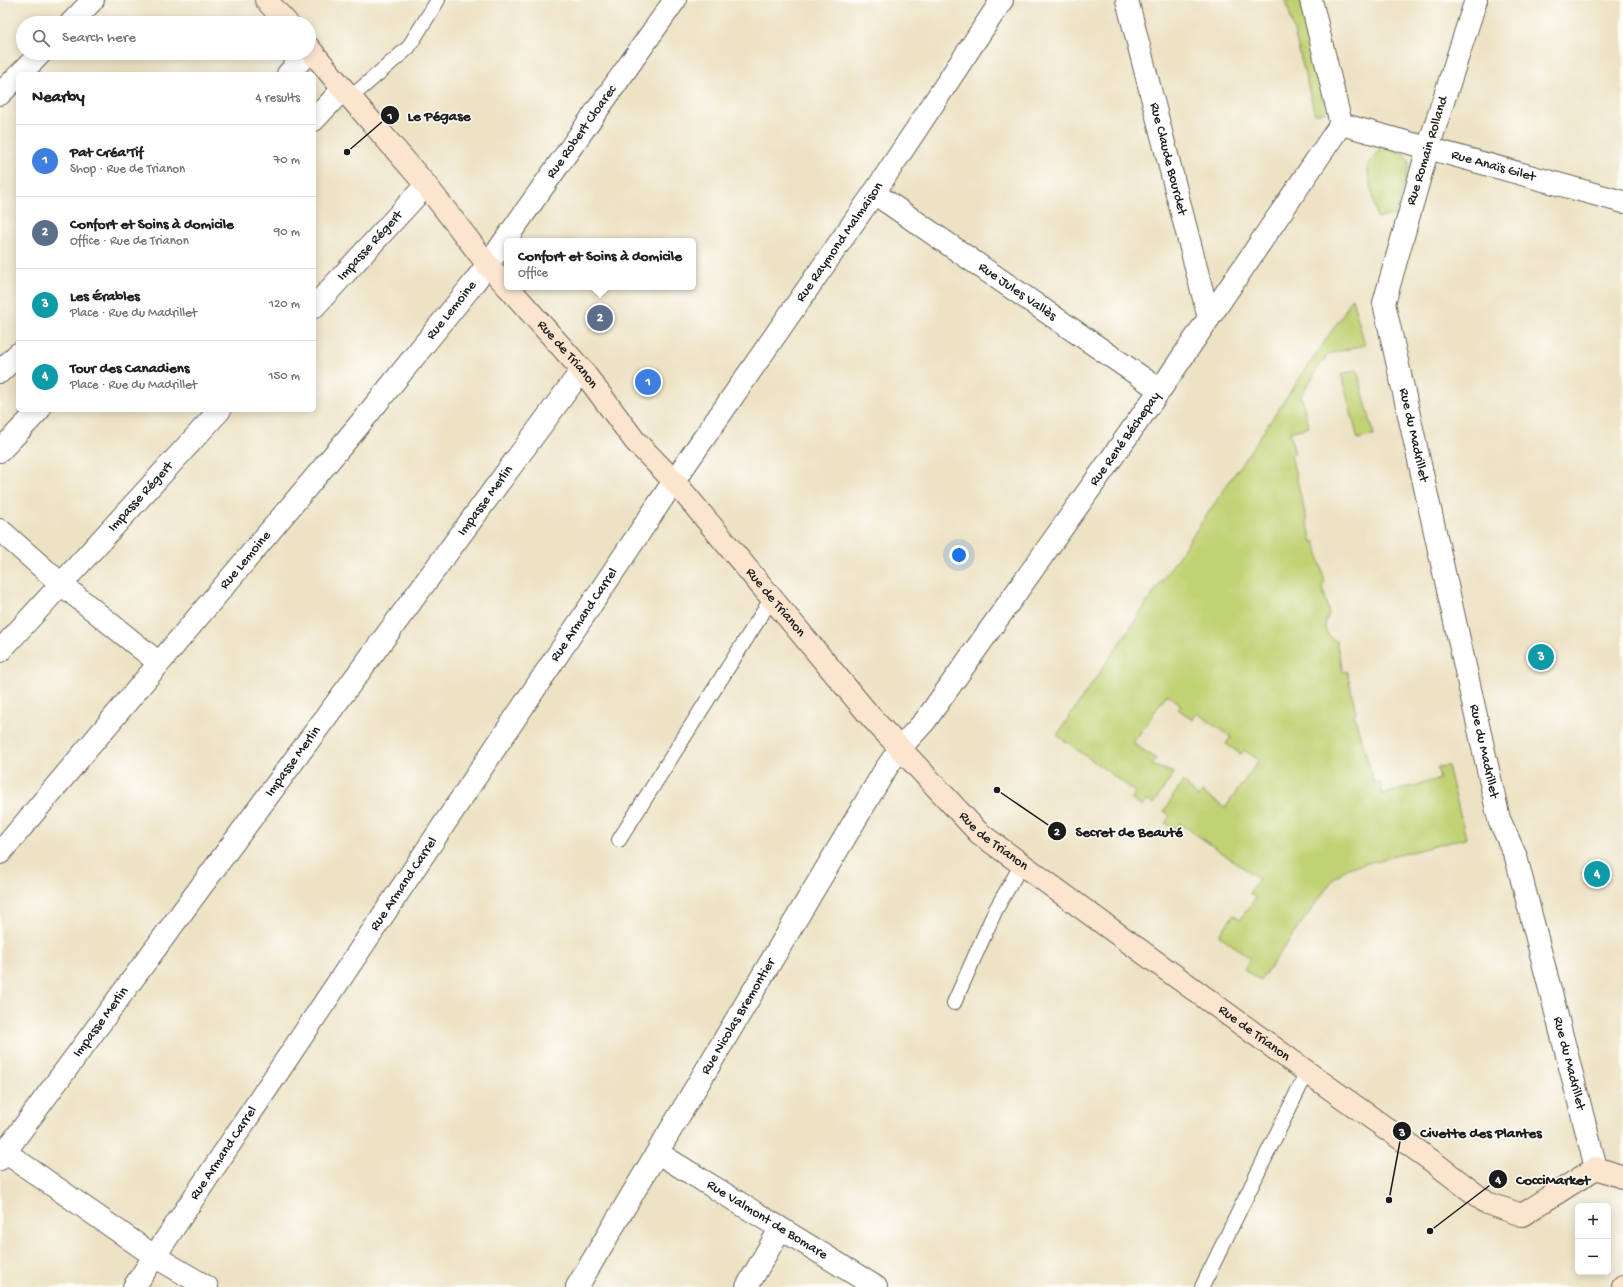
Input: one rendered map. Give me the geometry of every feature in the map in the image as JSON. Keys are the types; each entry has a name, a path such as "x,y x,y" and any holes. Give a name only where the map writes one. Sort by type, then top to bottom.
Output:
{"street":[{"path":"78,16 94,0"},
{"path":"266,0 281,16"},
{"name":"Rue Robert Cloarec","path":"506,238 675,0"},
{"name":"Rue Raymond Malmaison","path":"674,481 874,193 1002,0"},
{"name":"Rue Claude Bourdet","path":"1127,0 1209,318"},
{"path":"1311,0 1341,124"},
{"name":"Rue Romain Rolland","path":"1384,303 1428,148 1476,0"},
{"name":"Rue de Trianon","path":"316,59 426,184 488,264 504,282"},
{"path":"22,72 34,60"},
{"path":"290,72 301,60"},
{"path":"0,94 16,78"},
{"path":"316,118 346,94"},
{"name":"Rue René Béchepay","path":"901,747 925,721 1160,390 1341,124"},
{"name":"Rue Anaïs Gilet","path":"1341,124 1623,202"},
{"name":"Impasse Régert","path":"316,305 426,184"},
{"name":"Rue Jules Vallès","path":"874,193 1160,390"},
{"name":"Rue Robert Cloarec","path":"488,264 504,241"},
{"name":"Rue Lemoine","path":"0,853 359,425 488,264"},
{"name":"Rue de Trianon","path":"512,290 582,370 635,440 674,481 870,716 901,747 979,833 1307,1072 1432,1161 1487,1203 1522,1215 1596,1168"},
{"name":"Rue du Madrillet","path":"1384,303 1499,820 1516,857 1596,1168"},
{"path":"0,372 16,356"},
{"name":"Impasse Merlin","path":"208,1287 154,1256 3,1156 582,370"},
{"path":"0,452 37,412"},
{"name":"Impasse Régert","path":"0,651 218,412"},
{"name":"Rue Armand Carrel","path":"134,1287 674,481"},
{"path":"0,530 61,584 159,663"},
{"name":"Rue Nicolas Bremontier","path":"577,1287 658,1153 776,951 885,770 901,747"},
{"name":"Rue Valmont de Bomare","path":"658,1153 780,1230 876,1287"},
{"path":"1596,1168 1623,1177"},
{"path":"747,1287 780,1230"}],"lane":[{"path":"346,94 408,48 438,0"},
{"path":"619,840 772,598"},
{"path":"954,1003 996,909 1022,864"},
{"path":"1202,1287 1307,1072"}],"green space":[{"path":"1286,0 1300,0 1326,111 1315,114"},
{"path":"1381,147 1403,153 1408,159 1409,167 1395,215 1377,218 1367,167"},
{"path":"1352,298 1365,345 1328,354 1301,395 1309,427 1290,432 1295,454 1291,455 1312,542 1315,541 1325,583 1322,584 1329,615 1325,626 1329,636 1336,641 1343,672 1347,671 1356,713 1354,714 1374,783 1380,781 1383,794 1440,779 1437,767 1448,766 1466,838 1348,868 1334,878 1260,981 1244,969 1250,958 1219,935 1234,915 1240,919 1256,898 1249,893 1259,879 1180,823 1175,830 1165,823 1170,816 1164,811 1183,781 1198,797 1202,792 1225,808 1259,760 1244,750 1241,754 1226,744 1231,737 1197,713 1193,720 1178,709 1181,705 1167,694 1133,743 1156,759 1152,765 1174,773 1153,804 1147,800 1142,807 1131,799 1136,792 1057,735 1342,316"},
{"path":"1357,370 1374,435 1358,439 1341,374"}],"place":[{"name":"Le Pégase","path":"347,152"},
{"name":"Confort et Soins à domicile","path":"600,318"},
{"name":"Pat Créa'Tif","path":"648,382"},
{"name":"Les Érables","path":"1541,657"},
{"name":"Secret de Beauté","path":"997,790"},
{"name":"Tour des Canadiens","path":"1597,874"},
{"name":"Civette des Plantes","path":"1389,1200"},
{"name":"CocciMarket","path":"1430,1231"}]}
